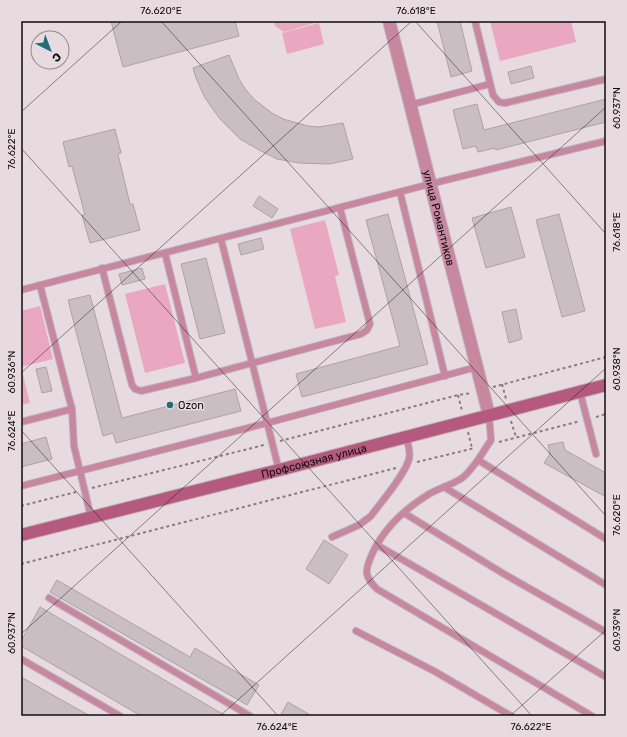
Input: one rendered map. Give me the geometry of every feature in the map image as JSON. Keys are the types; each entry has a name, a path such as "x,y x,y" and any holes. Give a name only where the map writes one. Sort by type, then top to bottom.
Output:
{"main road":[{"name":"Профсоюзная улица","path":"21,535 606,386"}],"street":[{"name":"улица Романтиков","path":"389,21 489,415"}],"lane":[{"path":"475,21 493,95 499,102 505,103 606,79"},
{"path":"410,105 490,84"},
{"path":"21,290 430,184 606,141"},
{"path":"400,192 445,376"},
{"path":"102,268 132,385 135,389 141,391 196,378 361,334 367,330 370,324 340,208"},
{"path":"221,239 279,470"},
{"path":"165,253 196,378"},
{"path":"40,285 72,409 74,446 91,517"},
{"path":"21,486 477,367"},
{"path":"580,392 596,454"},
{"path":"21,422 72,409"},
{"path":"489,415 491,437 489,444 478,460 463,477 418,501 385,530 367,567 369,580 377,589 592,716"},
{"path":"332,537 365,522 371,516 407,465 410,456 406,437"},
{"path":"478,460 606,540"},
{"path":"444,487 606,585"},
{"path":"404,513 504,574 606,632"},
{"path":"377,545 606,678"},
{"path":"49,598 250,716"},
{"path":"356,631 434,671 511,716"},
{"path":"21,659 120,716"}],"path":[{"path":"21,506 458,395 483,391 502,384 606,357"},
{"path":"21,564 606,414"}],"shaded area":[{"path":"274,21 321,21 284,32 275,26"},
{"path":"490,21 571,21 576,42 500,61"},
{"path":"319,23 324,44 287,54 282,33"},
{"path":"325,220 339,275 335,276 346,322 315,329 290,229"},
{"path":"165,284 185,363 145,373 125,294"},
{"path":"40,306 53,359 21,367 21,311"},
{"path":"21,367 30,403 21,405"}],"building":[{"path":"111,21 235,21 239,36 123,67"},
{"path":"437,21 460,21 472,71 451,77"},
{"path":"229,55 239,79 246,90 255,100 272,113 283,119 308,126 319,127 343,123 353,159 329,164 299,163 277,159 240,139 220,119 205,98 193,68"},
{"path":"531,66 534,78 511,84 508,72"},
{"path":"606,99 606,122 496,150 495,148 478,152 476,146 463,149 453,110 477,104 484,130"},
{"path":"115,129 121,153 118,154 130,204 133,204 140,230 90,243 82,215 85,215 72,166 69,167 63,142"},
{"path":"259,196 278,209 272,218 253,206"},
{"path":"511,207 525,257 486,268 472,218"},
{"path":"388,214 428,364 302,397 296,374 400,346 366,220"},
{"path":"559,214 585,311 562,317 536,220"},
{"path":"261,238 264,249 241,255 238,244"},
{"path":"206,258 225,333 200,339 181,264"},
{"path":"142,268 145,279 122,285 119,274"},
{"path":"90,295 122,418 235,389 241,411 116,443 113,433 103,436 68,300"},
{"path":"516,309 522,339 509,343 502,312"},
{"path":"46,367 52,391 42,393 36,369"},
{"path":"46,437 52,459 21,467 21,444"},
{"path":"563,442 565,450 606,473 606,497 544,463 550,454 548,445"},
{"path":"324,540 348,555 329,584 306,569"},
{"path":"57,580 190,657 195,648 259,685 247,705 50,592"},
{"path":"40,607 226,716 141,716 21,646 21,641"},
{"path":"21,677 90,716 21,716"},
{"path":"288,702 312,716 280,716"}],"place":[{"name":"Ozon","path":"170,405"}]}
